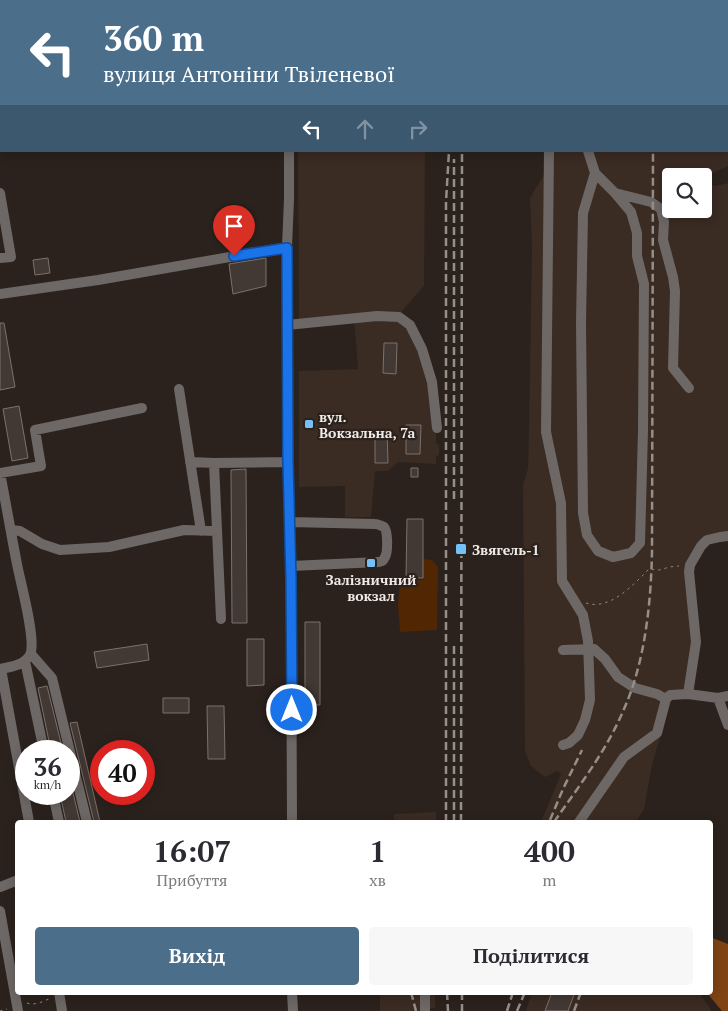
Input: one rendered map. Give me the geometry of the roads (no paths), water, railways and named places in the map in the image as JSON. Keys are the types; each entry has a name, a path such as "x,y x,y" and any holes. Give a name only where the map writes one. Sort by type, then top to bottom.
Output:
{"street":[{"path":"289,152 287,325 291,566 292,820"},
{"path":"549,152 546,432 561,503 562,581 583,615 588,650 590,700 585,720 578,735 562,745"},
{"path":"588,152 595,173 615,193 630,212 637,233 637,256 644,284 640,543 631,553 613,558 598,551 587,535 582,513 581,323 583,213 595,173"},
{"path":"0,193 11,257 0,258"},
{"path":"615,193 651,202 661,209 664,222 663,240 676,291 674,368 689,388"},
{"path":"0,294 98,280 287,248"},
{"path":"287,325 377,316 399,317 410,325 422,349 432,382 437,428"},
{"path":"179,389 201,531"},
{"path":"42,740 30,654 26,602 0,473 41,466 35,430 142,408"},
{"path":"190,462 288,462"},
{"path":"214,463 221,618"},
{"path":"290,522 376,524 384,527 387,539 387,553 385,558 379,562 291,566"},
{"path":"11,530 20,531 42,544 60,550 109,547 184,530 217,531"},
{"path":"688,694 696,642 689,572 690,565 701,546 707,540 728,536"},
{"path":"563,650 594,649 606,659 618,677 636,688 658,694 666,699"},
{"path":"29,820 1,669 13,667 30,654"},
{"path":"30,654 52,678 87,820"},
{"path":"580,820 624,758 658,733 666,699 670,695 723,696 728,726"},
{"path":"55,805 59,820"},
{"path":"0,887 15,881"},
{"path":"0,911 15,994"},
{"path":"15,995 18,1011"},
{"path":"59,995 62,1011"},
{"path":"292,995 292,1011"},
{"path":"425,995 425,1011"}],"railway":[{"path":"446,820 446,202 449,152"},
{"path":"461,820 462,152"},
{"path":"555,820 592,767 617,724 637,672 646,632 652,552 653,152"},
{"path":"454,159 454,499"},
{"path":"454,644 454,820"},
{"path":"550,820 582,750"},
{"path":"412,995 416,1011"},
{"path":"447,995 448,1011"},
{"path":"462,995 462,1011"},
{"path":"507,1011 512,995"},
{"path":"517,1011 524,995"},
{"path":"574,1011 580,995"}],"place":[{"name":"вул. Вокзальна, 7а","path":"309,424"},
{"name":"Звягель-1","path":"461,549"},
{"name":"Залізничний вокзал","path":"371,563"}]}
